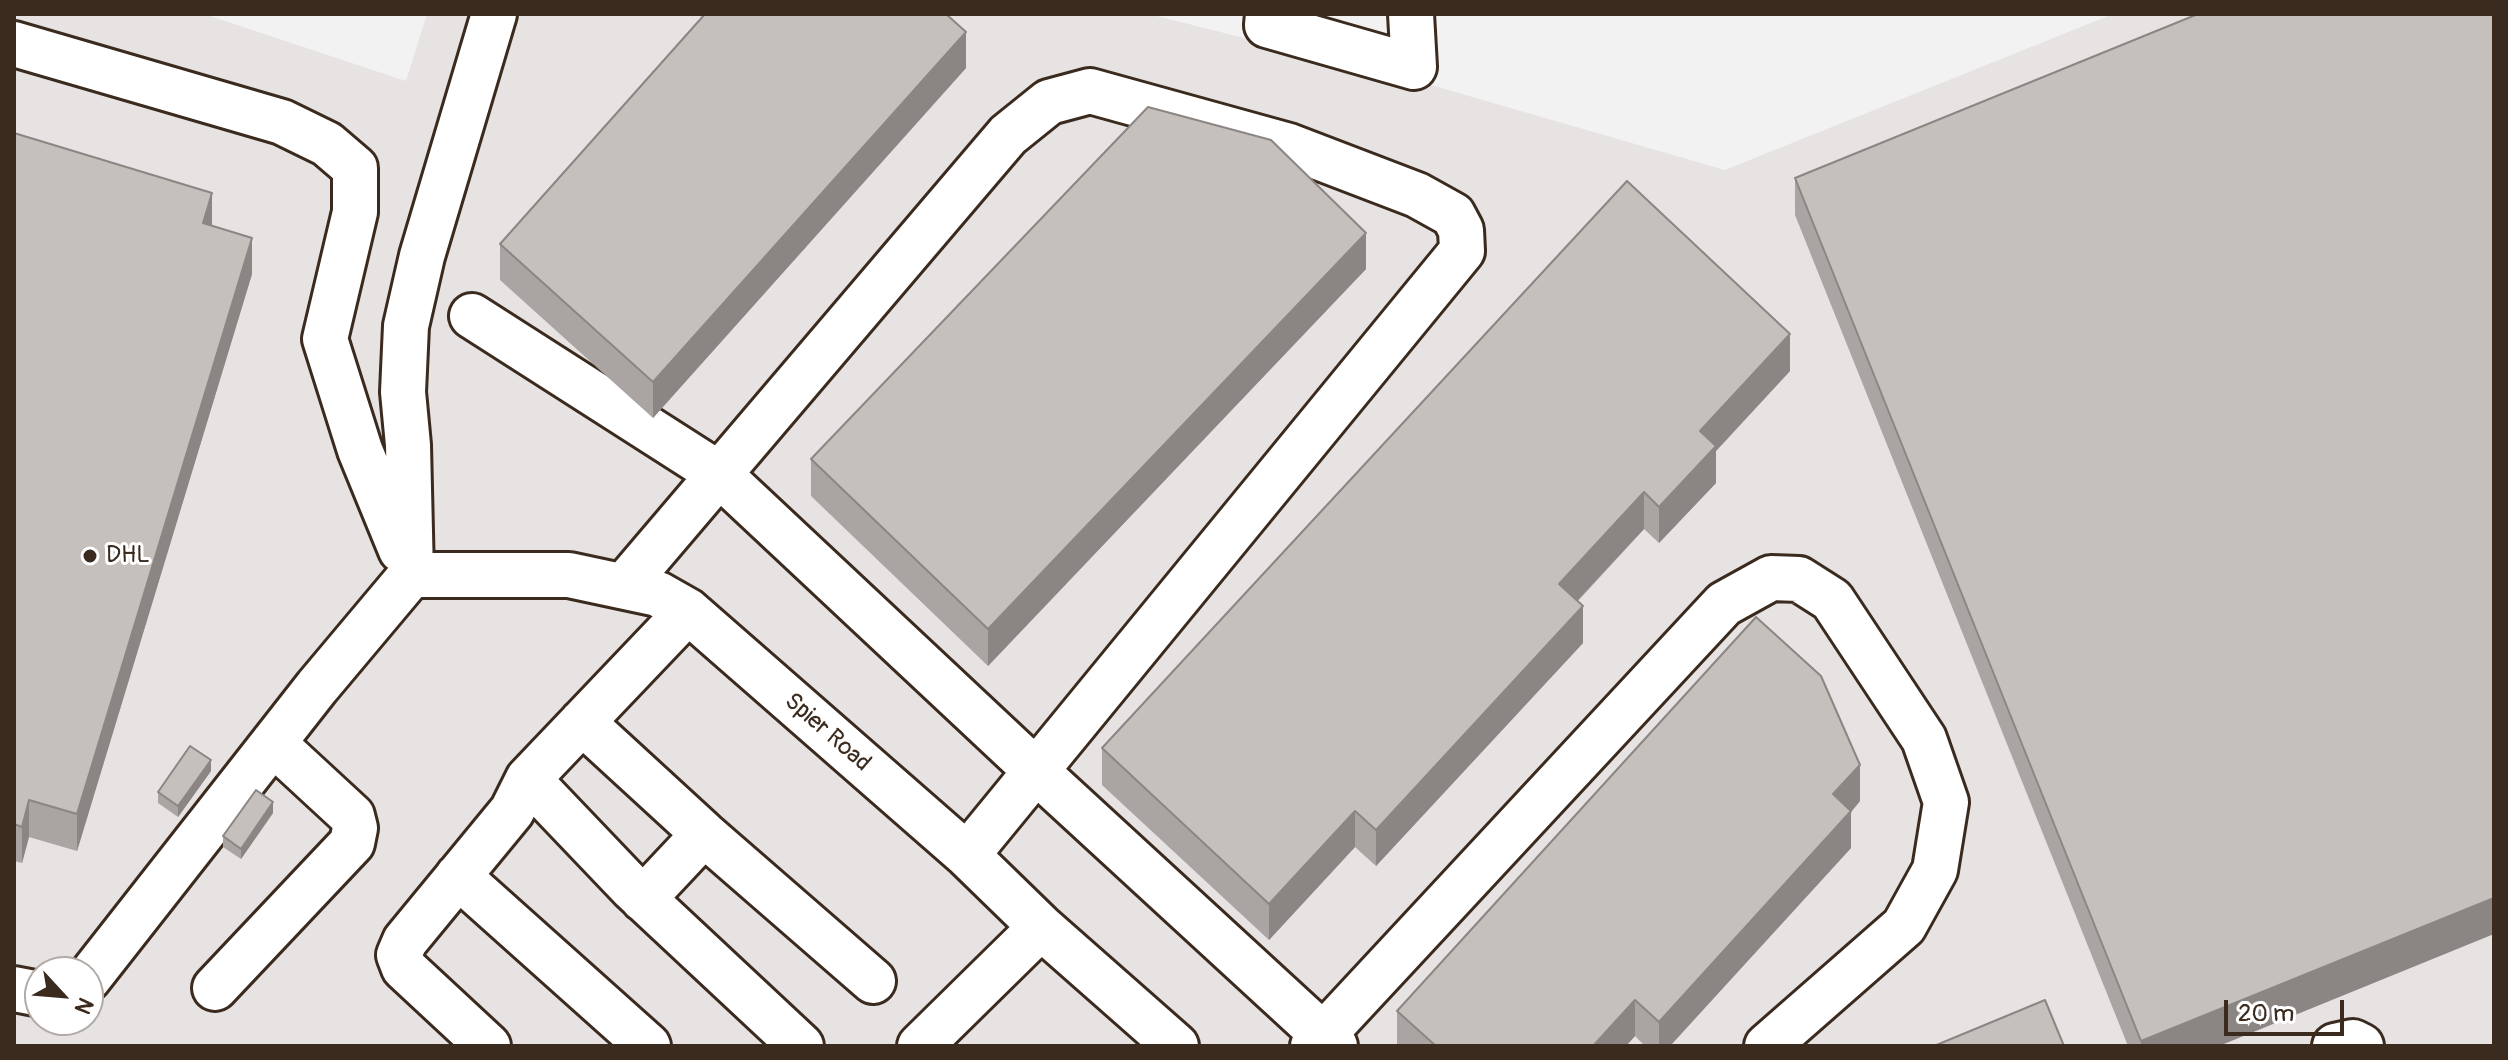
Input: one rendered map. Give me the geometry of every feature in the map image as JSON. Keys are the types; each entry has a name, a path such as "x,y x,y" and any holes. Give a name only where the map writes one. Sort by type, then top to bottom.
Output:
{"street":[{"path":"104,959 273,743 411,575 408,445 403,392 406,326 422,256 494,14"},
{"path":"1268,14 1267,25 1414,67 1411,14"},
{"path":"14,44 282,122 327,144 355,168 355,212 325,339 360,450 411,575"},
{"path":"624,586 1008,135 1049,102 1090,91 1289,146 1417,195 1453,215 1461,230 1462,251 967,855"},
{"path":"472,316 719,474 1324,1042 1724,604 1771,578 1799,579 1832,600 1924,739 1946,802 1935,870 1904,926 1767,1046"},
{"name":"Spier Road","path":"411,575 569,575 658,594 700,622 967,855 1041,927 1176,1046"},
{"path":"488,1046 413,979 399,955 413,929 529,796 700,622"},
{"path":"592,733 873,981"},
{"path":"215,988 352,843 355,828 352,816 273,743"},
{"path":"529,796 801,1046"},
{"path":"643,899 704,834"},
{"path":"458,876 648,1046"},
{"path":"920,1046 1041,927"},
{"path":"2335,1046 2353,1042 2361,1046"}],"shaded area":[{"path":"14,14 204,14 406,81 427,14 1149,14 1431,85 1725,170 2113,14 2494,14 2494,1046 14,1046"}],"building":[{"path":"705,14 946,14 966,32 653,382 500,244"},
{"path":"2198,14 2494,14 2494,898 2141,1041 1795,178"},
{"path":"1148,107 1271,140 1366,233 988,629 811,459"},
{"name":"DHL","path":"14,133 212,193 203,223 252,238 77,814 29,800 22,827 14,824"},
{"path":"1627,181 1790,334 1700,431 1716,446 1659,507 1644,492 1559,584 1583,606 1376,830 1355,811 1269,904 1102,748"},
{"path":"1756,617 1821,676 1860,765 1833,794 1851,811 1659,1022 1635,1000 1593,1046 1436,1046 1397,1011"},
{"path":"190,746 211,760 178,806 158,792"},
{"path":"256,790 273,802 241,849 223,836"},
{"path":"2045,1000 2064,1046 1934,1046"}],"place":[{"name":"DHL","path":"90,556"}]}
